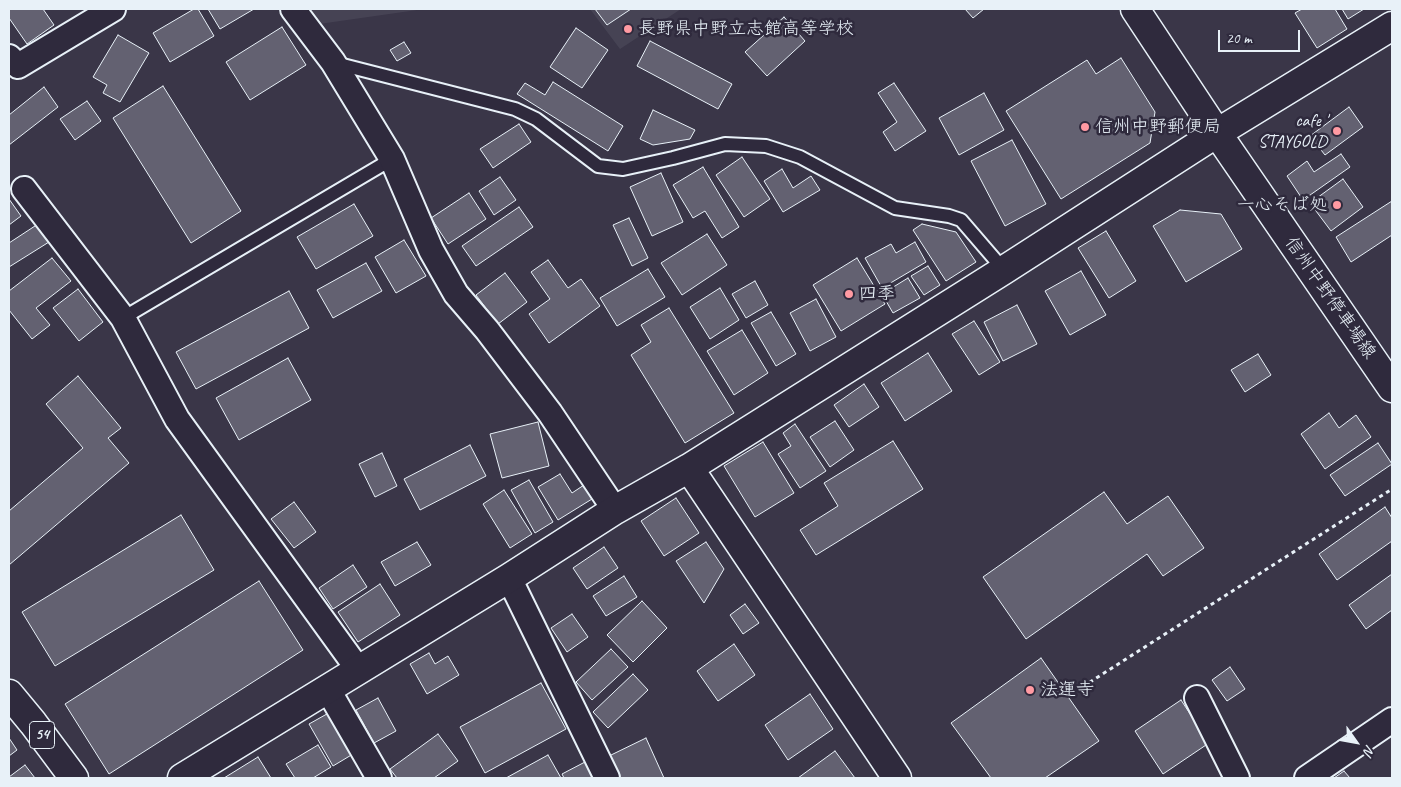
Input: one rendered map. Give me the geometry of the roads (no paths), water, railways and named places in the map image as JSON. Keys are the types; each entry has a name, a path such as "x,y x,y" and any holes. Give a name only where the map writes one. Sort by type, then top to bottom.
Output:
{"street":[{"path":"9,57 18,66 113,9"},
{"path":"292,9 332,62 392,159 431,250 456,294 487,330 550,413 615,510"},
{"name":"信州中野停車場線","path":"1135,9 1217,133 1392,388"},
{"path":"182,778 509,578 615,510 689,468 1004,270 1217,133 1392,26"},
{"path":"24,189 123,318 177,419 358,670"},
{"path":"689,468 897,778"},
{"path":"509,578 607,778"},
{"path":"327,688 379,778"},
{"name":"54","path":"9,694 74,778"},
{"path":"1197,698 1237,778"},
{"path":"1307,778 1392,720"}],"lane":[{"path":"332,62 515,109 536,119 598,166 623,169 725,144 766,146 800,157 895,208 949,216 961,220 1004,270"},
{"path":"123,318 392,159"}],"place":[{"name":"長野県中野立志館高等学校","path":"628,29"},
{"name":"信州中野郵便局","path":"1085,127"},
{"name":"cafe ' STAYGOLD","path":"1337,131"},
{"name":"一心そば処","path":"1337,205"},
{"name":"四季","path":"849,294"},
{"name":"法運寺","path":"1030,690"}]}
